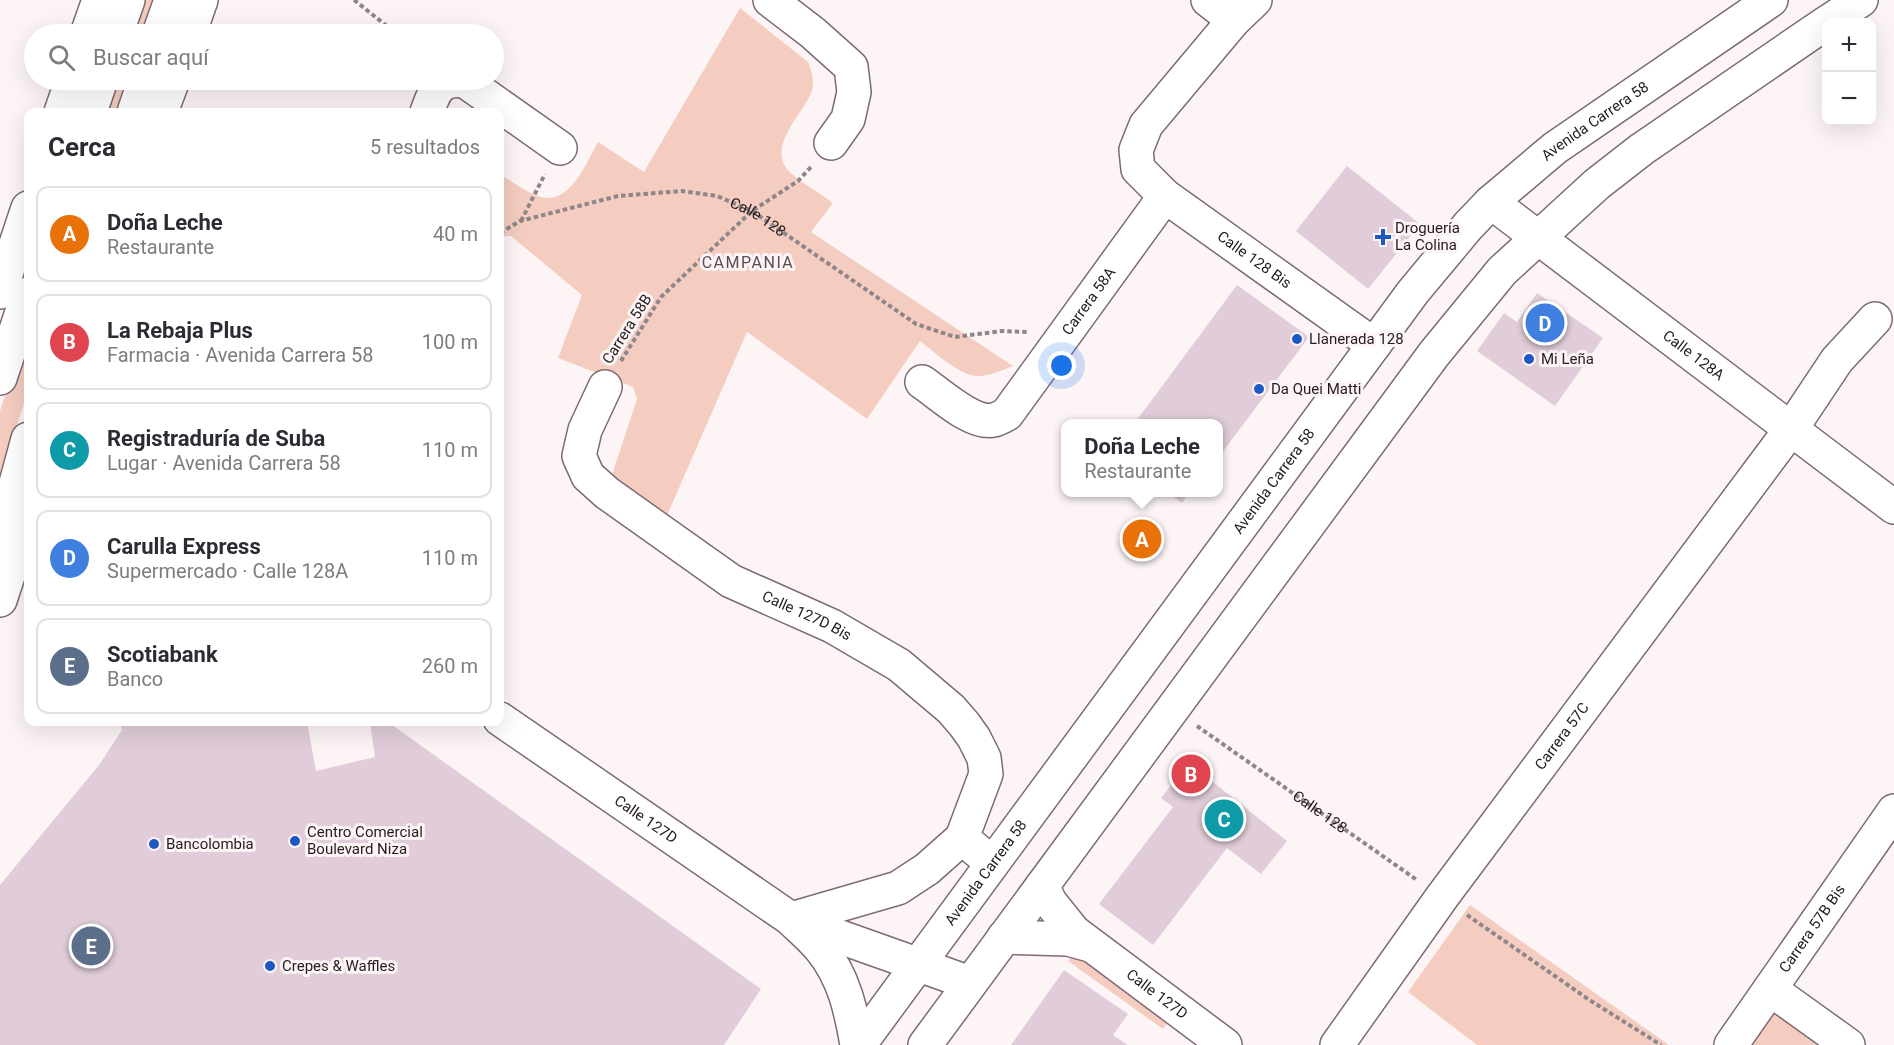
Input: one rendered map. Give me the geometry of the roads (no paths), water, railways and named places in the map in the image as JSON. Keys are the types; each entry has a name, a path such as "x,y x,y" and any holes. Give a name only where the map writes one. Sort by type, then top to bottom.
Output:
{"street":[{"path":"91,24 99,0"},
{"path":"120,24 128,0"},
{"path":"163,24 171,0"},
{"path":"193,24 201,0"},
{"path":"770,0 813,33 851,67 854,92 848,119 831,143"},
{"path":"1208,0 1245,10"},
{"name":"Avenida Carrera 58","path":"858,1045 1441,256 1491,202 1581,128 1771,0"},
{"path":"1834,18 1861,0"},
{"name":"Calle 128 Bis","path":"1245,10 1146,125 1136,150 1138,169 1165,196 1374,345"},
{"path":"925,1045 1434,354 1502,271 1597,184 1642,149 1822,26"},
{"path":"62,108 69,90"},
{"path":"91,108 98,90"},
{"path":"135,108 142,90"},
{"path":"162,108 169,90"},
{"path":"428,108 437,90"},
{"path":"479,90 560,148"},
{"name":"Carrera 58A","path":"922,382 969,415 980,420 994,420 1007,414 1165,196"},
{"name":"Calle 128A","path":"1491,202 1894,507"},
{"path":"0,292 24,220"},
{"path":"0,378 24,306"},
{"name":"Carrera 57C","path":"1337,1045 1442,897 1791,429 1837,360 1875,319"},
{"name":"Calle 127D Bis","path":"605,387 585,430 579,456 588,476 607,493 731,581 832,626 898,665 951,708 964,724 984,758 987,774 962,838"},
{"path":"14,549 24,470"},
{"path":"0,600 14,549 24,524"},
{"name":"Calle 127D","path":"504,722 791,919 821,949 841,982 851,1008 858,1045"},
{"name":"Carrera 57B Bis","path":"1731,1045 1894,811"},
{"path":"791,919 898,888 927,869 962,838 992,863"},
{"name":"Calle 127D","path":"1042,886 1061,918 1074,932 1225,1045"},
{"name":"Calle 127D","path":"791,919 970,983"},
{"name":"Calle 127D","path":"1004,937 1068,939 1090,945"},
{"path":"1770,989 1848,1045"}],"place":[{"name":"Droguería La Colina","path":"1383,237"},
{"name":"Carulla Express","path":"1545,323"},
{"name":"Llanerada 128","path":"1297,339"},
{"name":"Mi Leña","path":"1529,359"},
{"name":"Da Quei Matti","path":"1259,389"},
{"name":"Doña Leche","path":"1142,539"},
{"name":"La Rebaja Plus","path":"1191,774"},
{"name":"Registraduría de Suba","path":"1224,819"},
{"name":"Centro Comercial Boulevard Niza","path":"295,841"},
{"name":"Bancolombia","path":"154,844"},
{"name":"Scotiabank","path":"91,946"},
{"name":"Crepes & Waffles","path":"270,966"}],"district":[{"name":"CAMPANIA","path":"748,262"}]}
